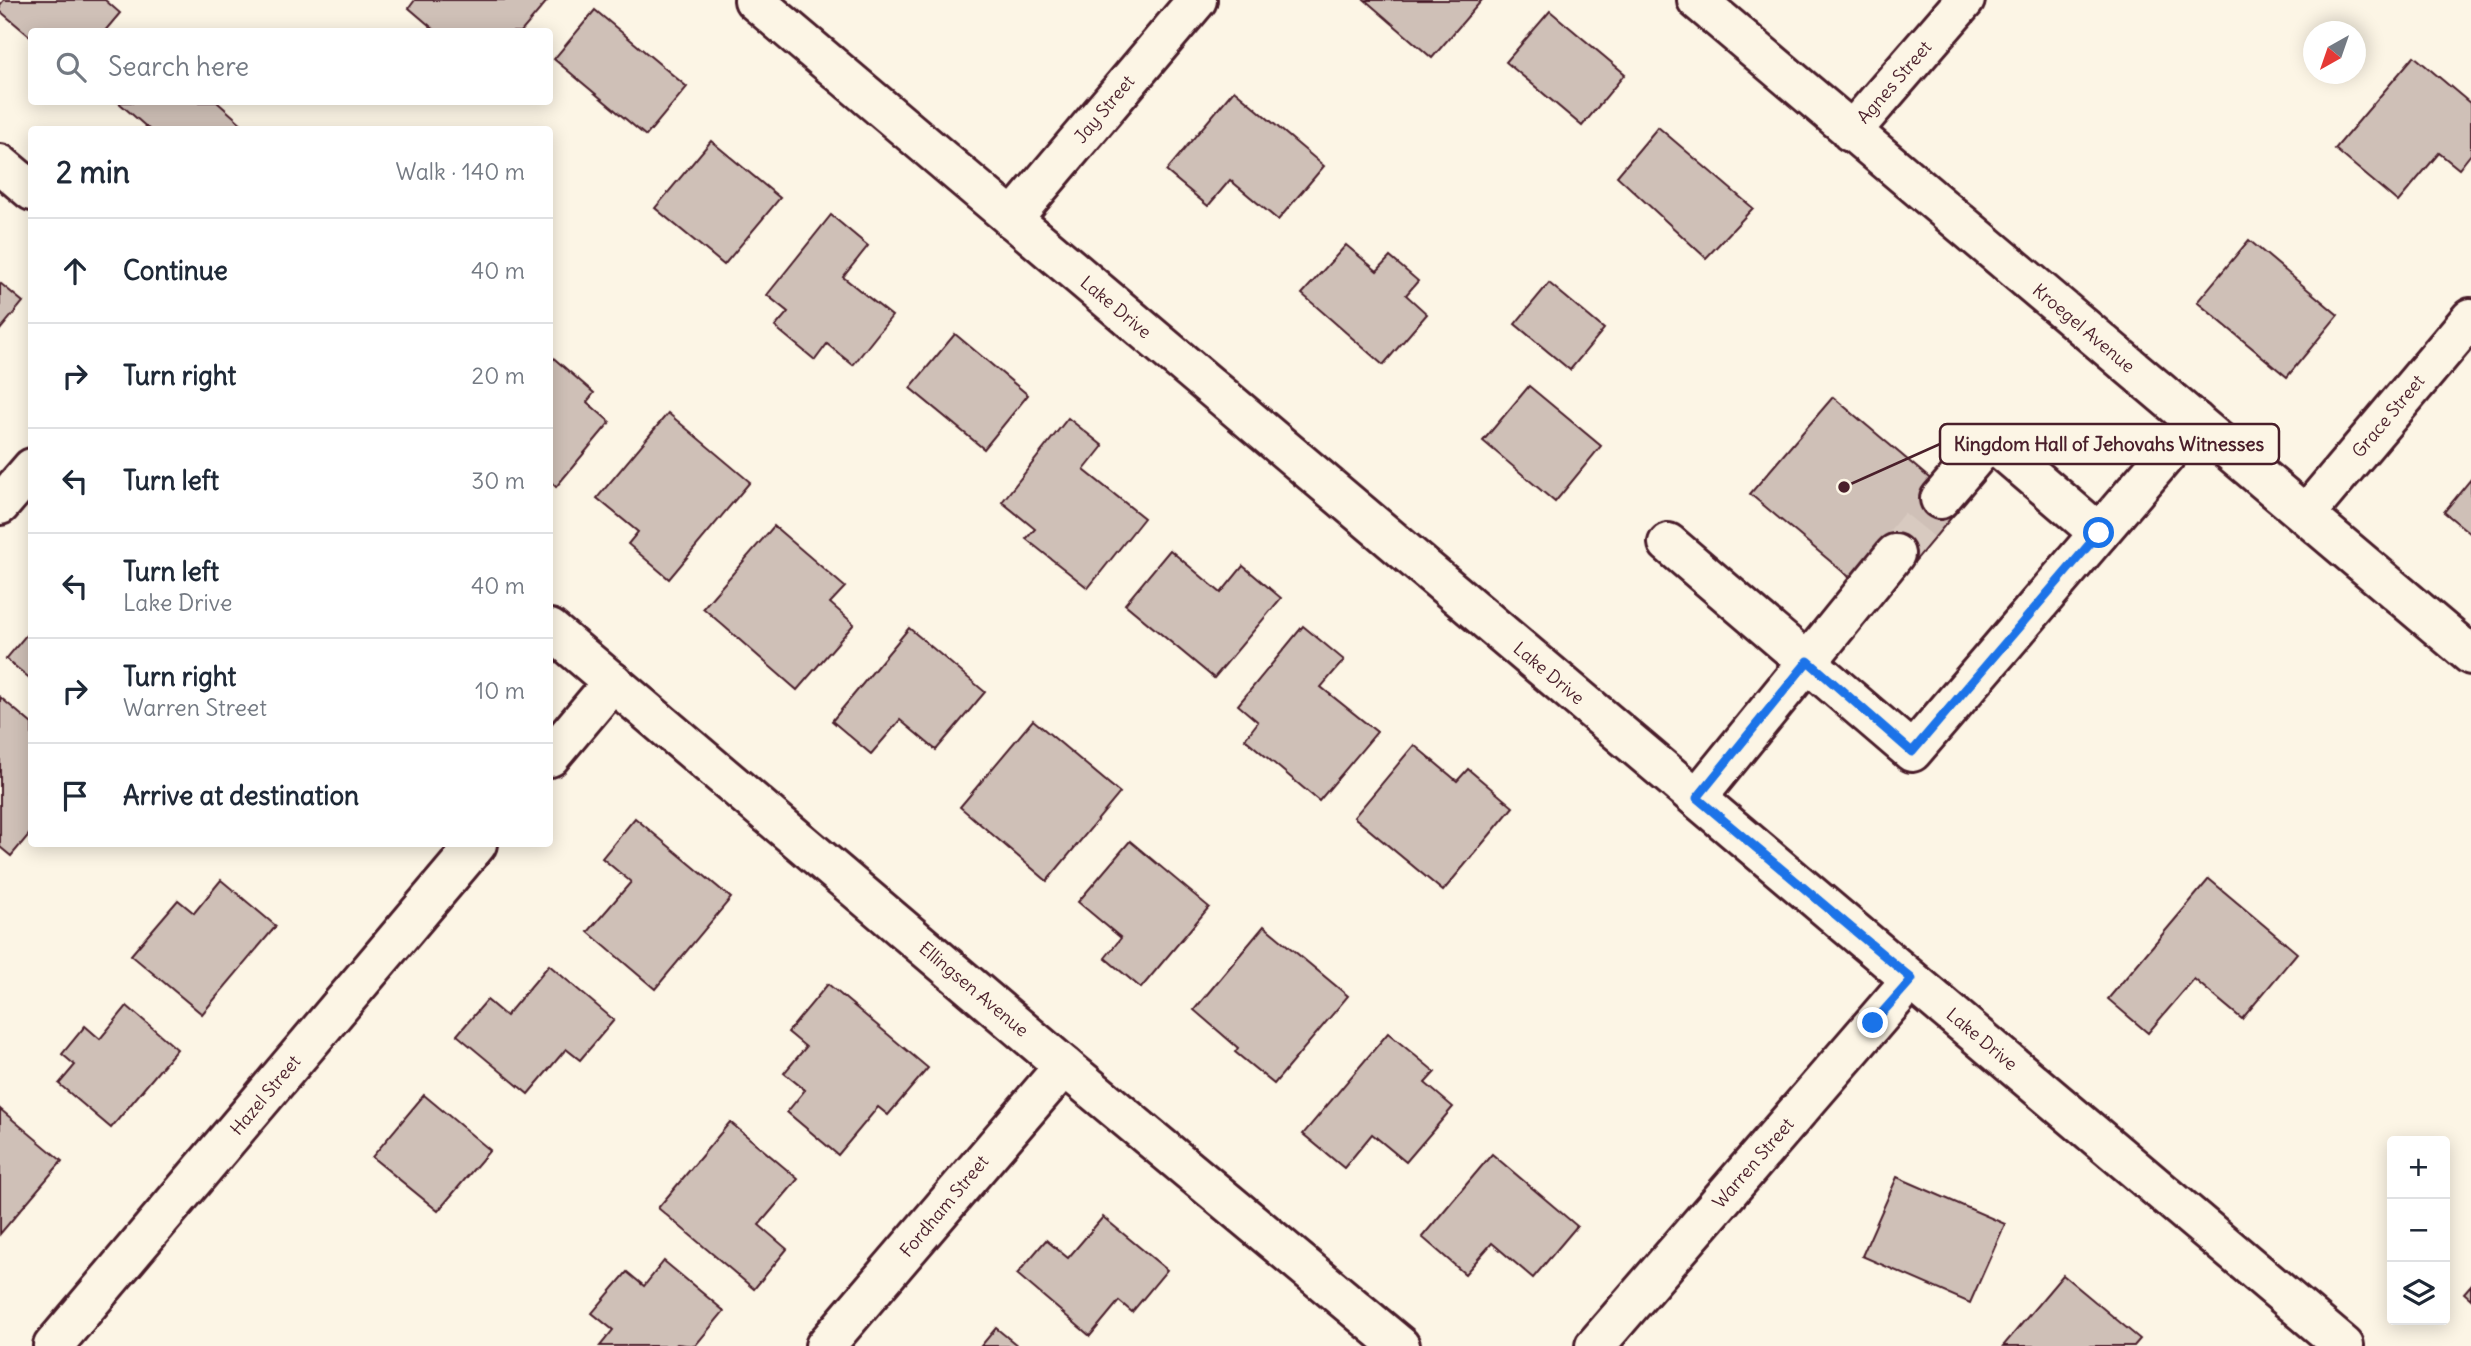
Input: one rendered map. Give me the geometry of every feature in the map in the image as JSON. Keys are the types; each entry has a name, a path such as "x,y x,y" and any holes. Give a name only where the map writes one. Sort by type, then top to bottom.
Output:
{"street":[{"name":"Lake Drive","path":"754,0 2344,1346"},
{"name":"Jay Street","path":"1012,219 1197,0"},
{"name":"Kroegel Avenue","path":"1697,0 2471,655"},
{"name":"Agnes Street","path":"1851,132 1965,0"},
{"path":"0,164 28,188"},
{"name":"Grace Street","path":"2306,514 2471,318"},
{"path":"1668,543 1912,752 2195,421"},
{"path":"1940,499 1984,447 1994,444 2099,533"},
{"path":"0,505 28,473"},
{"path":"1697,798 1895,554"},
{"name":"Ellingsen Avenue","path":"553,632 1064,1066 1400,1346"},
{"path":"553,753 612,682"},
{"name":"Hazel Street","path":"53,1346 474,847"},
{"name":"Warren Street","path":"1595,1346 1912,979"},
{"name":"Fordham Street","path":"825,1346 1064,1066"}],"building":[{"path":"4,0 105,0 120,13 107,28 28,28 28,35 0,11"},
{"path":"415,0 548,0 524,28 432,28 409,8"},
{"path":"1365,0 1482,0 1432,58"},
{"path":"595,10 687,87 646,136 554,59"},
{"path":"1550,11 1625,74 1582,126 1506,62"},
{"path":"2414,56 2471,104 2471,154 2459,169 2439,153 2398,202 2335,149"},
{"path":"1234,90 1324,166 1278,220 1230,180 1208,206 1166,171"},
{"path":"121,105 220,105 243,125 242,126 145,126"},
{"path":"1658,127 1753,208 1706,258 1617,176"},
{"path":"711,141 780,198 724,265 655,208"},
{"path":"831,215 868,246 843,277 892,316 853,365 827,344 815,360 775,327 788,312 767,295"},
{"path":"2249,240 2338,315 2287,377 2197,302"},
{"path":"1346,245 1377,271 1390,257 1418,281 1406,295 1427,314 1383,365 1302,294"},
{"path":"0,283 23,302 0,330"},
{"path":"1549,283 1604,329 1570,370 1515,324"},
{"path":"955,334 1028,395 984,449 910,388"},
{"path":"553,358 594,393 587,402 610,422 556,487 553,484"},
{"path":"1529,386 1601,446 1555,502 1483,441"},
{"path":"1833,397 1935,483 1930,490 1956,512 1910,567 1884,545 1854,581 1750,494"},
{"path":"668,413 750,482 669,579 628,544 638,532 597,498"},
{"path":"1068,418 1103,446 1084,470 1144,518 1088,588 1026,539 1035,529 1002,502"},
{"path":"2471,479 2471,534 2444,512"},
{"path":"774,526 845,587 830,603 854,624 797,690 703,608"},
{"path":"1170,550 1221,593 1243,566 1281,598 1214,678 1125,604"},
{"path":"1303,626 1344,660 1321,687 1377,732 1319,801 1245,739 1258,722 1238,705"},
{"path":"909,628 985,692 936,750 900,720 871,754 832,721"},
{"path":"28,633 28,677 6,659"},
{"path":"0,697 28,721 28,836 11,856 0,847"},
{"path":"1033,720 1120,793 1047,881 960,807"},
{"path":"1414,745 1457,781 1468,769 1513,807 1443,891 1354,817"},
{"path":"635,818 731,898 655,989 588,932 631,882 602,858"},
{"path":"1130,841 1209,907 1141,988 1105,958 1121,938 1078,902"},
{"path":"2209,879 2297,953 2242,1019 2194,979 2148,1033 2108,999"},
{"path":"221,880 276,926 202,1014 131,955 178,900 194,913"},
{"path":"1264,926 1348,996 1274,1084 1235,1052 1238,1048 1194,1010"},
{"path":"549,965 614,1020 580,1060 566,1049 528,1094 457,1035 487,1000 506,1016"},
{"path":"828,984 928,1068 888,1115 878,1107 838,1155 787,1112 805,1090 784,1073 806,1047 788,1032"},
{"path":"127,1006 177,1049 111,1128 59,1084 75,1065 62,1054 85,1026 100,1039"},
{"path":"1388,1033 1435,1072 1425,1083 1453,1107 1406,1162 1372,1134 1344,1168 1303,1134"},
{"path":"424,1095 490,1150 438,1211 372,1157"},
{"path":"0,1109 62,1161 0,1234"},
{"path":"730,1122 798,1179 759,1225 787,1249 754,1289 658,1208"},
{"path":"1492,1154 1577,1226 1533,1278 1492,1243 1465,1274 1422,1237"},
{"path":"1897,1177 2005,1224 1970,1303 1862,1256"},
{"path":"1103,1217 1167,1270 1132,1312 1119,1301 1090,1336 1017,1274 1046,1240 1068,1258"},
{"path":"664,1261 724,1311 695,1346 600,1346 613,1330 592,1313 627,1272 644,1286"},
{"path":"2063,1275 2140,1339 2134,1346 2003,1346"},
{"path":"2471,1285 2471,1299 2464,1293"},
{"path":"996,1328 1018,1346 981,1346"}],"tunnel":[{"path":"1895,554 1940,499"}],"place":[{"name":"Kingdom Hall of Jehovahs Witnesses","path":"1844,487"}],"route":[{"path":"1873,1023 1912,979 1697,798 1808,661 1912,752 2099,533"}]}
